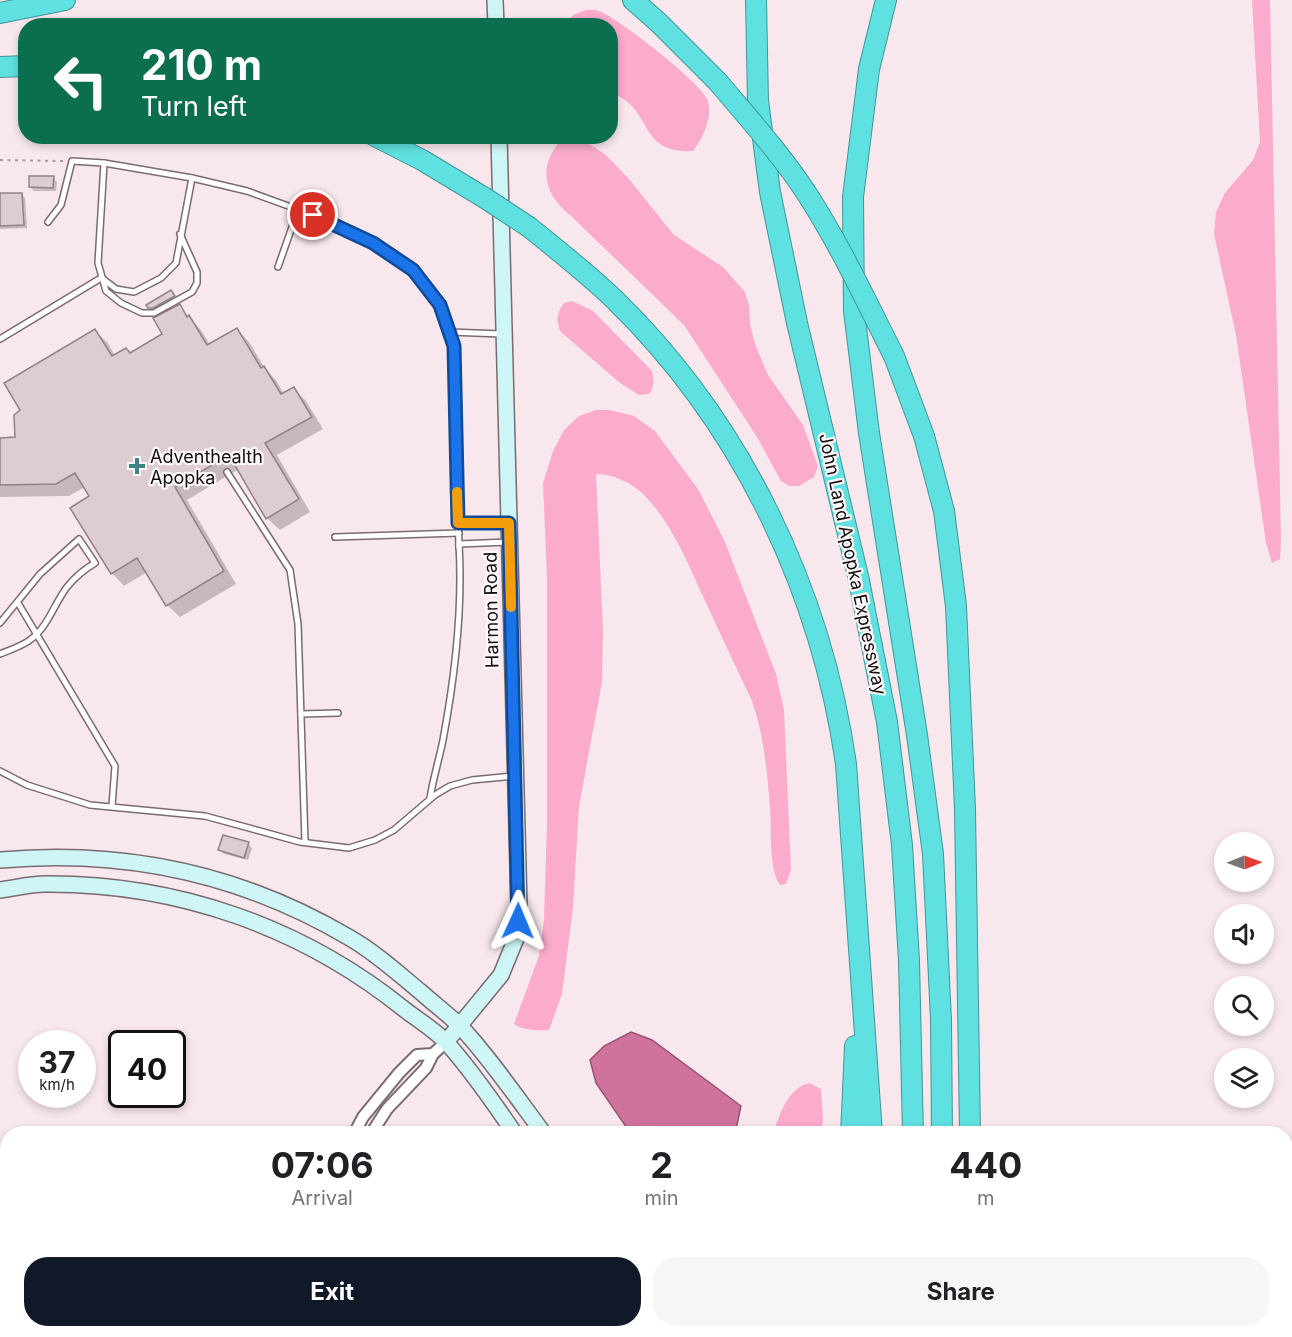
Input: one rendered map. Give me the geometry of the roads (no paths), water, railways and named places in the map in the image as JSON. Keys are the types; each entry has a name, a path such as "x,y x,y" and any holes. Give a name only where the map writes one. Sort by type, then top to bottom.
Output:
{"highway":[{"path":"0,13 65,0"},
{"path":"633,0 718,82 789,167 844,257 894,356 924,436 944,511 956,606 964,809 970,1126"},
{"name":"John Land Apopka Expressway","path":"756,0 758,101 770,192 797,322 858,576 887,722 902,845 909,950 913,1126"},
{"name":"John Land Apopka Expressway","path":"886,0 869,69 853,197 854,311 871,445 917,735 933,854 941,1020 942,1126"},
{"path":"0,67 18,66"},
{"path":"391,144 422,160 529,227 604,290 674,366 717,423 771,517 817,631 839,717 847,776 871,1126"},
{"path":"852,1126 860,969"}],"main road":[{"path":"495,0 496,18"},
{"name":"Harmon Road","path":"446,1042 501,975 517,936 519,906 499,144"},
{"path":"0,860 42,856 156,865 208,877 255,892 304,913 351,939 387,964 460,1026 538,1126"},
{"path":"0,891 43,884 114,887 162,895 244,918 309,945 379,988 446,1042 487,1093 510,1126"}],"street":[{"name":"Harmon Road","path":"375,1126 387,1109 426,1068 433,1054 446,1042"},
{"name":"Harmon Road","path":"358,1126 399,1073 417,1055 433,1054"}],"lane":[{"path":"48,222 61,205 72,161 104,163 192,178 247,191 313,215 373,243 413,270 440,305 454,346 461,611 443,741 429,800"},
{"path":"104,163 98,263 106,291 121,303 142,313 154,313 192,292 197,283 197,272 180,234"},
{"path":"101,278 116,289 134,292 161,278 176,264 192,178"},
{"path":"278,267 298,210"},
{"path":"0,339 101,278"},
{"path":"449,332 504,334"},
{"path":"227,472 290,570 298,624 305,842"},
{"path":"458,523 509,523"},
{"path":"335,537 459,533"},
{"path":"0,623 40,574 79,539 96,563 76,577 66,588 48,620 37,634 28,642 0,654"},
{"path":"459,546 509,542"},
{"path":"18,603 115,766 112,806"},
{"path":"302,714 338,713"},
{"path":"0,771 27,785 90,805 205,816 305,842 350,848 375,840 394,830 429,800 450,786 471,780 515,776"}],"place":[{"name":"Adventhealth Apopka","path":"137,466"}]}
